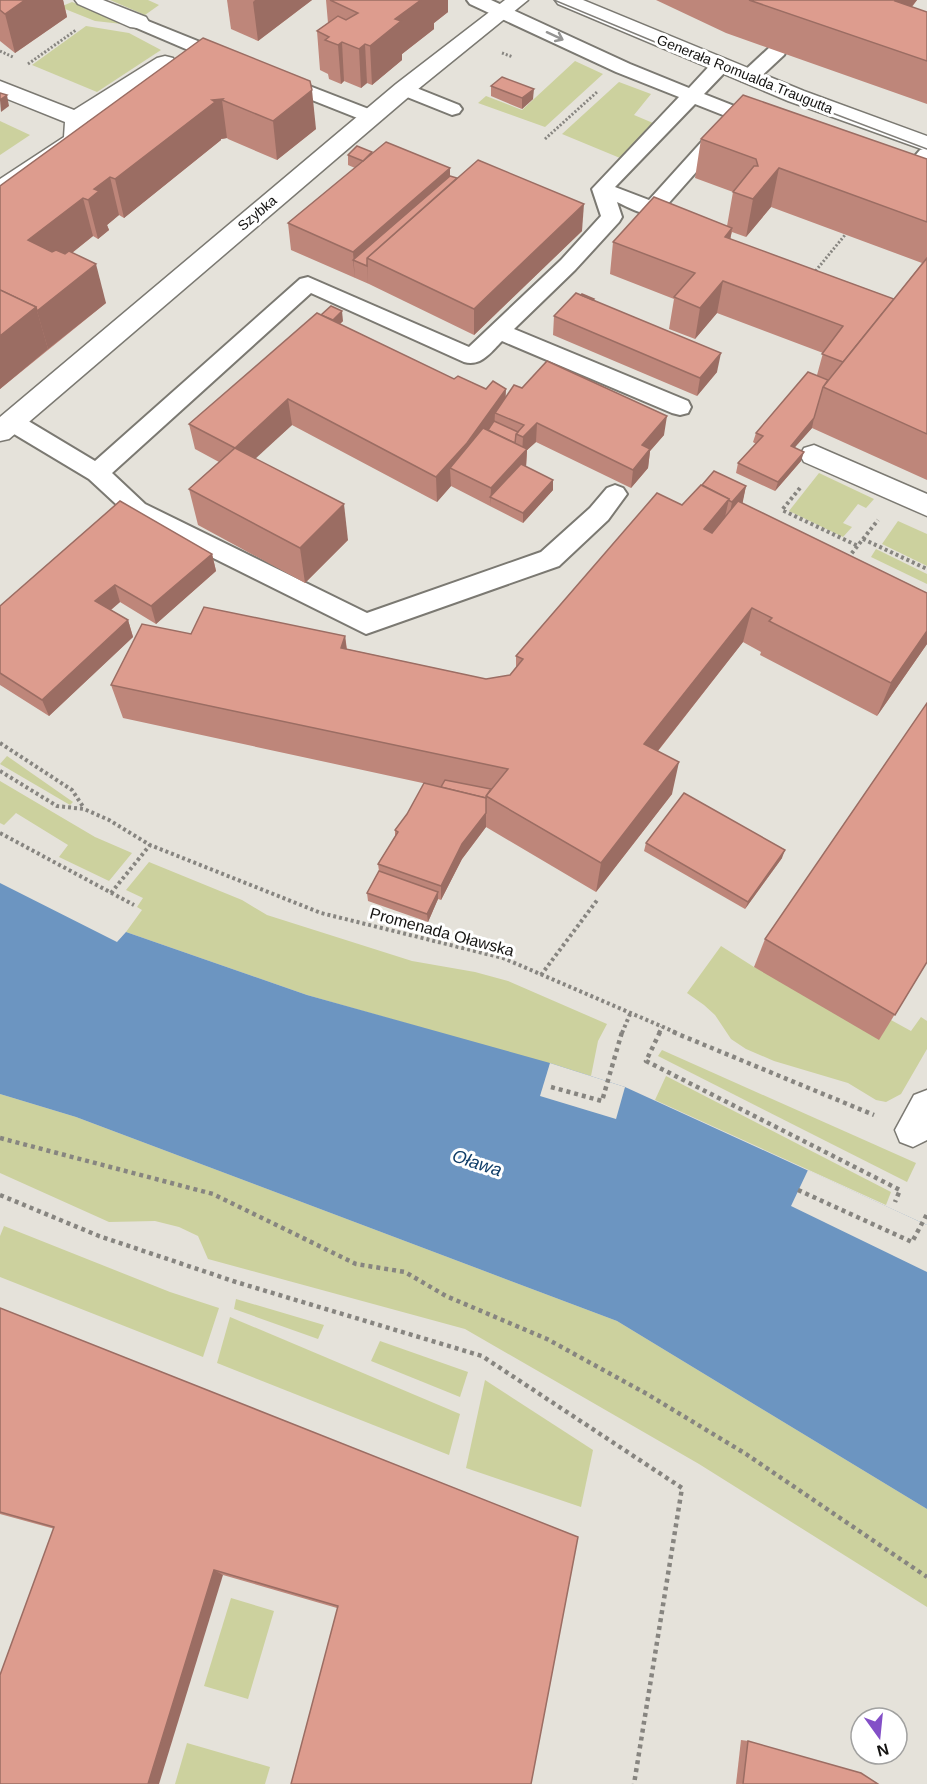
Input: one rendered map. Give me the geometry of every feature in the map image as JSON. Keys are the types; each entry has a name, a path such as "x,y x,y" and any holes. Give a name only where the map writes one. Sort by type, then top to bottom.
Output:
{"street":[{"path":"85,0 138,22"},
{"name":"Generała Romualda Traugutta","path":"565,0 748,77 927,144"},
{"name":"Szybka","path":"6,427 404,89 510,6"},
{"path":"0,190 85,136 165,63"},
{"path":"162,90 190,69"},
{"path":"0,88 85,136"},
{"path":"814,455 927,506"}],"lane":[{"path":"476,0 510,6 623,68 776,129"},
{"path":"138,22 372,117"},
{"path":"165,63 192,45"},
{"path":"748,77 777,51"},
{"path":"190,69 213,54"},
{"path":"602,189 721,65"},
{"path":"606,83 623,68"},
{"path":"404,89 452,109"},
{"path":"602,189 652,209 722,132"},
{"path":"872,168 904,181 927,154"},
{"path":"97,473 308,284 472,357 568,265 612,217 602,189"},
{"path":"499,331 680,407"},
{"path":"6,427 97,473 137,510 366,624 550,559 599,514 615,494"}],"path":[{"path":"28,64 76,30"},
{"path":"545,139 606,83"},
{"path":"813,275 845,235"},
{"path":"863,539 927,569"},
{"path":"0,743 72,790 84,809"},
{"name":"Promenada Oławska","path":"0,771 57,806 84,809 109,820 150,845 321,913 503,958 662,1027 920,1119"},
{"path":"0,833 134,905"},
{"path":"111,893 150,845"},
{"path":"541,975 598,899"},
{"path":"551,1087 602,1101 630,1014"},
{"path":"662,1027 646,1061 900,1190 895,1202"},
{"path":"0,1138 213,1194 356,1264 405,1272 446,1296 547,1339 647,1394 746,1454 927,1577"},
{"path":"798,1190 912,1242 926,1216"},
{"path":"0,1195 99,1236 236,1282 482,1356 682,1488 634,1784"}],"green space":[{"path":"110,0 148,0 159,5 145,15"},
{"path":"72,2 124,22 122,24 95,21 60,7"},
{"path":"86,26 129,33 161,50 97,92 32,65"},
{"path":"575,61 603,74 545,127 478,103 486,96 522,110"},
{"path":"619,82 651,94 634,115 653,123 620,158 562,134"},
{"path":"0,121 30,135 0,155"},
{"path":"819,473 874,499 866,508 858,504 843,523 852,527 843,537 789,511"},
{"path":"898,521 927,534 927,566 882,544"},
{"path":"876,549 927,574 927,584 871,557"},
{"path":"7,756 73,802 70,805 0,764"},
{"path":"0,781 95,837 132,853 109,881 59,857 68,845 16,813 4,825 0,823"},
{"path":"149,862 242,900 267,915 412,961 475,972 508,981 607,1024 598,1041 591,1076 307,995 126,932 142,910 137,907 143,898 126,890"},
{"path":"721,946 754,967 891,1020 911,1031 921,1017 927,1021 927,1049 901,1094 886,1102 876,1100 848,1083 774,1061 746,1049 731,1039 715,1015 687,993"},
{"path":"662,1050 916,1163 907,1182 658,1056"},
{"path":"666,1076 891,1192 886,1205 655,1100"},
{"path":"0,1094 76,1117 617,1321 927,1509 927,1607 699,1464 465,1329 208,1259 198,1236 179,1227 155,1221 109,1222 0,1173"},
{"path":"4,1226 170,1292 219,1308 203,1357 0,1277 0,1236"},
{"path":"236,1299 324,1325 318,1339 234,1309"},
{"path":"230,1317 460,1414 449,1455 217,1363"},
{"path":"380,1341 468,1372 460,1397 371,1361"},
{"path":"485,1380 593,1450 581,1507 466,1468"},
{"path":"231,1598 274,1611 248,1699 204,1686"},
{"path":"187,1743 270,1767 265,1784 175,1784"}],"water":[{"name":"Oława","path":"0,883 117,942 126,932 307,995 550,1063 625,1087 927,1225 927,1509 617,1321 76,1117 0,1094"}],"pier":[{"path":"550,1063 625,1087 616,1119 540,1096"},
{"path":"808,1170 927,1225 927,1272 791,1206"}],"building":[{"path":"0,0 25,0 5,14 0,10"},
{"path":"330,0 421,0 395,19 401,21 370,46 365,44 359,49 342,42 338,45 325,40 329,37 317,31 338,16 346,20 358,13"},
{"path":"749,0 896,0 927,12 927,61"},
{"path":"203,38 310,81 312,90 273,121 223,99 212,100 215,102 115,179 110,177 94,189 99,191 88,200 83,198 28,240 52,252 56,250 65,254 69,251 96,264 37,311 36,307 0,290 0,186"},
{"path":"502,77 534,89 522,98 491,86"},
{"path":"0,93 7,95 0,100"},
{"path":"743,95 927,159 927,222 779,168 753,199 733,192 754,166 758,166 756,159 701,139"},
{"path":"386,142 450,168 353,252 288,223"},
{"path":"357,146 372,152 363,161 348,155"},
{"path":"478,160 584,204 474,309 367,258"},
{"path":"450,176 457,178 367,258 367,266 353,260"},
{"path":"654,197 732,228 725,237 894,299 843,362 822,354 843,326 723,281 700,308 674,297 695,273 613,242"},
{"path":"927,258 927,434 823,387"},
{"path":"0,290 36,307 0,336"},
{"path":"576,293 721,353 700,378 554,316"},
{"path":"331,306 342,311 333,320 321,315"},
{"path":"317,313 454,379 458,376 486,389 493,381 506,389 467,443 436,477 288,399 235,448 189,424"},
{"path":"547,361 667,416 642,445 650,449 633,470 537,423 523,437 516,434 524,425 495,413 514,385 522,388"},
{"path":"808,372 828,380 823,387 814,418 791,446 804,452 778,482 738,463 763,436 756,433"},
{"path":"494,421 518,432 515,443 488,430"},
{"path":"483,428 527,449 491,488 450,468"},
{"path":"235,448 344,504 300,548 189,489"},
{"path":"521,464 553,480 523,513 490,497"},
{"path":"714,471 746,486 732,502 702,485"},
{"path":"701,485 729,499 704,529 712,533 738,501 927,593 927,631 891,683 769,621 772,618 752,608 644,744 679,762 601,863 486,796 508,769 111,685 142,624 191,634 204,607 345,636 341,648 486,679 510,675 523,659 516,656 657,493 682,505"},
{"path":"120,501 212,554 151,606 115,585 95,601 128,620 42,700 0,673 0,606"},
{"path":"927,703 927,962 895,1015 765,939"},
{"path":"445,780 491,789 486,798 441,787"},
{"path":"424,783 486,798 486,813 462,844 441,886 378,864 398,832 395,830 407,814"},
{"path":"684,793 785,850 748,902 646,843"},
{"path":"379,871 438,892 427,914 367,893"},
{"path":"0,1308 578,1537 531,1784 291,1784 338,1606 214,1570 148,1784 0,1784 0,1675 54,1527 0,1512"},
{"path":"748,1741 861,1773 878,1784 743,1784"}],"tram line":[{"path":"554,0 761,86 927,149"}]}
